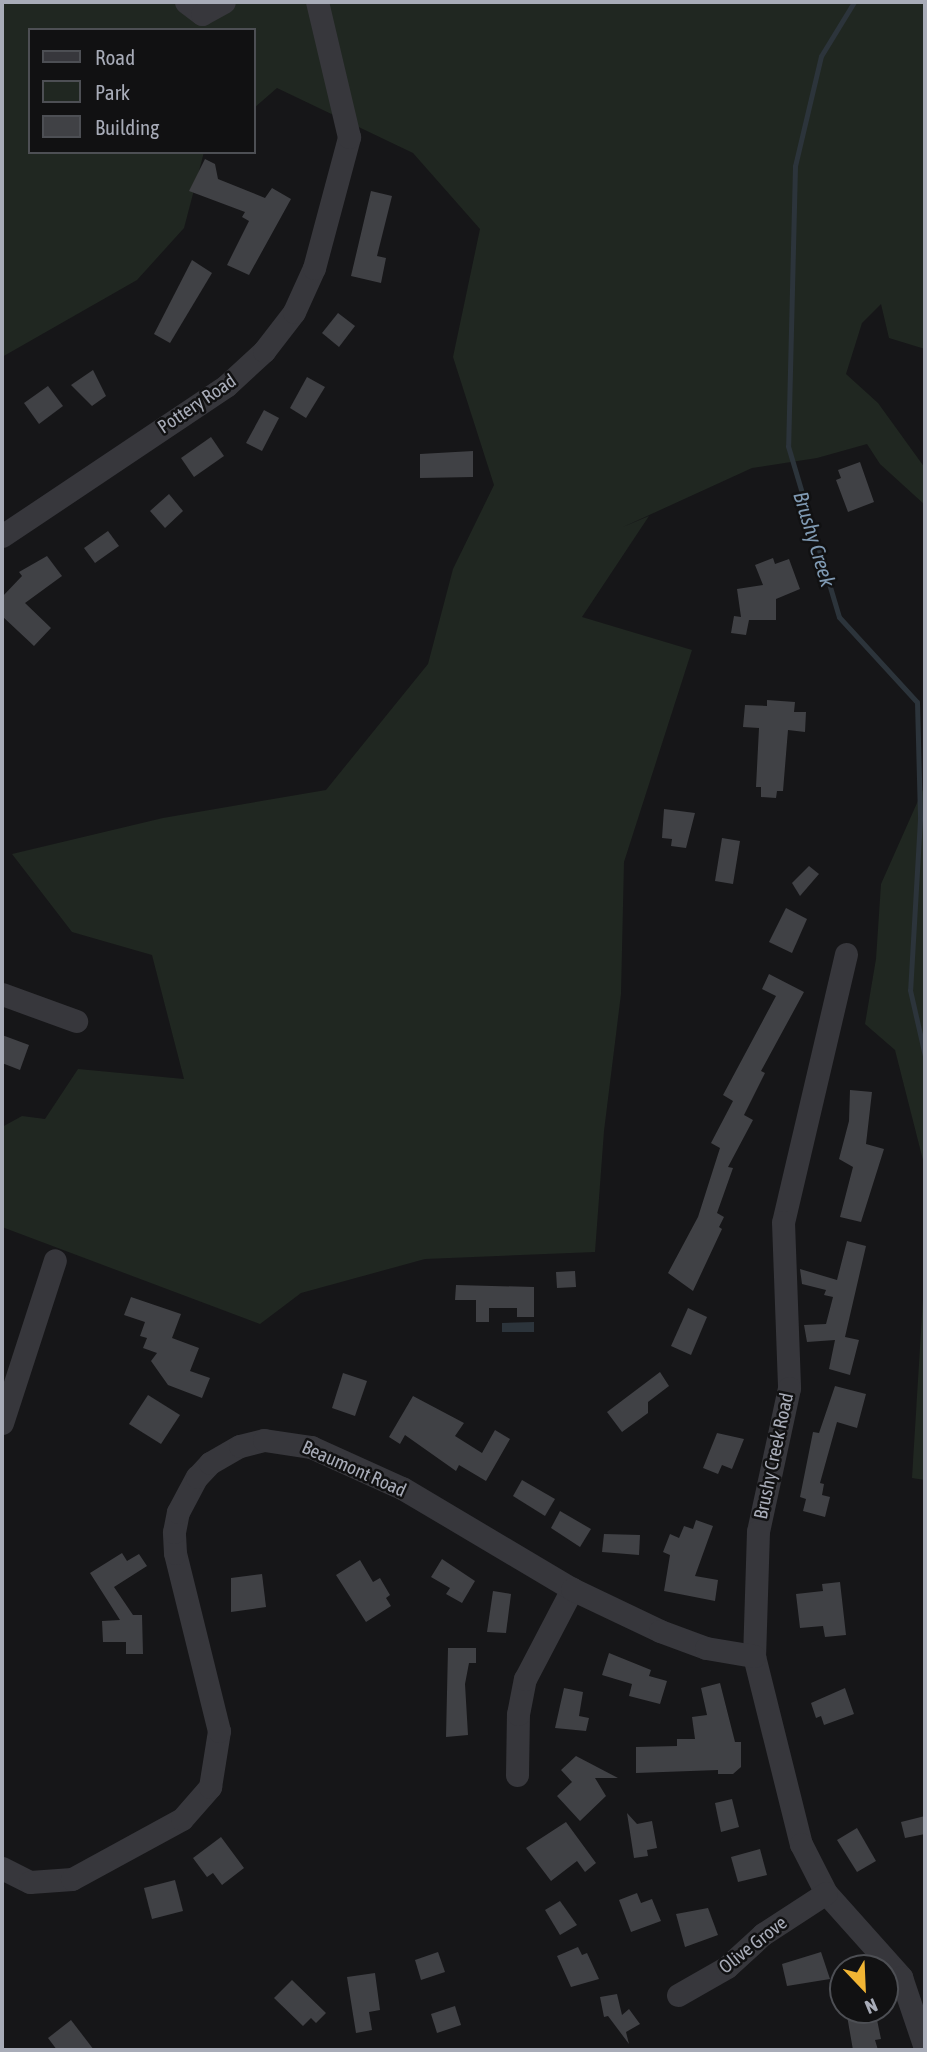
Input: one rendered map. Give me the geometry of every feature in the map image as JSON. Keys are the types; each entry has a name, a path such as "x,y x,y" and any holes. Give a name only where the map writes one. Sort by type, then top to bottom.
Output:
{"street":[{"path":"186,2 202,14 224,2"},
{"name":"Pottery Road","path":"2,536 226,386 279,335 314,268 349,137 317,2"},
{"name":"Brushy Creek Road","path":"846,954 783,1222 788,1396 758,1531 754,1656 801,1844 826,1893 901,1978 925,2048"},
{"path":"2,994 76,1021"},
{"path":"2,1423 55,1260"},
{"name":"Beaumont Road","path":"2,1868 30,1882 72,1879 182,1819 210,1787 219,1731 175,1553 174,1532 186,1493 224,1453 264,1440 311,1447 402,1488 572,1589 660,1631 706,1648 754,1656"},
{"path":"517,1775 518,1714 525,1679 572,1589"},
{"name":"Olive Grove","path":"678,1995 727,1966 763,1934 826,1893"}],"green space":[{"path":"2,2 925,2 925,349 889,338 881,304 862,323 846,374 878,403 925,468 925,505 880,464 867,444 817,458 752,468 623,527 649,516 582,617 692,650 624,862 621,994 604,1131 595,1252 425,1259 301,1293 260,1324 2,1227 2,1127 22,1116 45,1119 78,1069 184,1079 152,955 72,932 12,854 163,818 326,790 428,664 453,569 494,485 453,357 480,229 413,153 277,88 256,106 256,28 28,28 28,154 203,154 184,228 137,280 2,357"},
{"path":"925,785 925,1168 895,1050 865,1024 876,959 881,884"},
{"path":"925,1266 925,1480 912,1478"}],"shaded area":[{"path":"534,1322 534,1332 502,1332 502,1323"}],"building":[{"path":"205,159 215,164 218,179 265,198 272,188 291,199 249,275 227,265 249,221 242,217 245,212 189,191"},
{"path":"371,191 392,196 377,256 386,258 381,283 351,276"},
{"path":"192,260 212,273 170,343 154,334"},
{"path":"338,313 355,326 339,347 322,333"},
{"path":"93,370 106,396 92,406 71,385"},
{"path":"307,377 325,387 306,418 290,408"},
{"path":"48,386 63,406 39,424 24,403"},
{"path":"264,410 279,418 262,451 246,443"},
{"path":"211,437 224,456 194,477 181,458"},
{"path":"473,451 473,477 420,478 420,454"},
{"path":"860,462 874,502 848,512 836,480 841,478 838,470"},
{"path":"169,494 183,511 165,528 150,511"},
{"path":"108,531 119,546 95,563 84,548"},
{"path":"47,556 62,576 25,603 51,628 34,646 2,616 2,597 22,576 19,572"},
{"path":"773,558 775,564 789,559 800,589 776,599 776,620 749,620 746,635 731,633 734,616 741,617 737,589 763,585 755,565"},
{"path":"767,700 795,702 794,712 806,712 805,732 788,730 783,791 777,791 776,798 761,797 761,787 756,787 759,728 743,727 745,705 767,706"},
{"path":"664,809 695,813 686,848 671,846 672,839 662,838"},
{"path":"722,838 740,841 733,884 715,881"},
{"path":"809,866 819,874 800,896 792,883"},
{"path":"786,908 807,919 792,953 769,942"},
{"path":"769,974 804,992 761,1071 765,1073 744,1115 753,1120 728,1167 733,1168 717,1213 724,1217 719,1227 722,1229 693,1291 668,1273 698,1217 720,1148 711,1143 733,1101 723,1095 776,996 762,989"},
{"path":"2,1035 29,1045 20,1070 2,1063"},
{"path":"850,1090 872,1092 866,1144 884,1149 861,1222 840,1217 853,1167 839,1159 849,1121"},
{"path":"847,1241 866,1246 845,1337 859,1340 850,1375 829,1369 835,1340 807,1342 804,1325 826,1324 833,1297 824,1295 826,1290 802,1284 800,1269 837,1280"},
{"path":"575,1271 576,1287 557,1288 556,1272"},
{"path":"456,1285 534,1287 534,1317 517,1317 517,1308 489,1308 489,1322 476,1322 476,1300 455,1300"},
{"path":"131,1297 181,1314 172,1338 199,1348 190,1371 210,1378 202,1398 168,1385 151,1361 157,1353 143,1348 147,1338 140,1336 145,1322 124,1315"},
{"path":"688,1308 707,1317 691,1355 671,1346"},
{"path":"660,1372 669,1386 648,1402 648,1413 622,1432 607,1412"},
{"path":"343,1373 367,1381 355,1416 332,1408"},
{"path":"835,1386 866,1394 857,1428 837,1422 820,1483 824,1484 822,1495 830,1497 825,1517 803,1511 806,1499 800,1497 813,1432 819,1433"},
{"path":"148,1395 180,1415 161,1444 129,1424"},
{"path":"413,1396 464,1423 455,1436 482,1453 495,1430 510,1439 486,1481 459,1465 456,1471 405,1435 400,1444 389,1437"},
{"path":"717,1433 744,1439 732,1469 722,1465 718,1474 703,1468"},
{"path":"522,1480 555,1499 545,1516 513,1496"},
{"path":"560,1511 591,1529 580,1547 551,1528"},
{"path":"696,1520 713,1526 695,1576 718,1580 715,1601 664,1591 670,1555 663,1552 670,1534 679,1538 684,1526 693,1529"},
{"path":"604,1534 640,1535 639,1555 602,1552"},
{"path":"122,1553 127,1561 139,1554 147,1566 114,1587 133,1615 142,1615 143,1654 126,1654 126,1642 103,1642 102,1621 120,1620 90,1573"},
{"path":"442,1559 475,1581 462,1603 446,1594 450,1588 431,1577"},
{"path":"360,1560 373,1582 380,1578 390,1595 386,1598 391,1606 366,1622 336,1575"},
{"path":"262,1574 266,1607 231,1612 231,1578"},
{"path":"840,1582 846,1635 825,1637 823,1626 800,1628 796,1594 823,1591 822,1584"},
{"path":"493,1591 511,1594 506,1633 487,1632"},
{"path":"448,1648 476,1648 476,1663 469,1663 465,1684 468,1735 446,1737"},
{"path":"609,1653 651,1670 649,1676 667,1681 660,1704 629,1696 632,1684 602,1675"},
{"path":"720,1683 735,1742 741,1742 741,1767 733,1774 718,1774 718,1770 636,1773 636,1747 677,1746 677,1739 695,1739 692,1717 707,1715 701,1688"},
{"path":"564,1688 583,1692 579,1716 589,1718 586,1731 555,1728"},
{"path":"845,1688 854,1714 824,1725 821,1716 816,1718 811,1703"},
{"path":"576,1756 618,1778 595,1778 606,1796 580,1821 557,1796 572,1782 561,1770"},
{"path":"732,1799 739,1827 721,1832 715,1803"},
{"path":"627,1813 637,1824 652,1821 657,1848 647,1850 648,1856 634,1858"},
{"path":"925,1816 925,1834 905,1838 901,1822"},
{"path":"566,1822 596,1863 585,1872 577,1861 551,1881 526,1848"},
{"path":"857,1828 876,1861 857,1872 837,1840"},
{"path":"221,1837 244,1868 222,1885 213,1873 207,1877 193,1858"},
{"path":"760,1849 767,1875 738,1882 731,1857"},
{"path":"175,1880 183,1911 152,1919 144,1888"},
{"path":"637,1893 641,1903 652,1899 661,1921 631,1932 619,1900"},
{"path":"560,1901 577,1925 560,1935 545,1910"},
{"path":"708,1908 718,1935 685,1947 676,1914"},
{"path":"578,1947 582,1955 587,1953 599,1979 571,1987 557,1956"},
{"path":"438,1952 445,1972 421,1980 415,1960"},
{"path":"821,1952 829,1979 787,1986 782,1964"},
{"path":"375,1973 380,2010 369,2012 372,2030 356,2033 347,1977"},
{"path":"292,1980 326,2013 316,2023 311,2018 303,2026 274,1998"},
{"path":"617,1994 622,2015 629,2009 640,2024 626,2032 629,2044 608,2016 604,2017 600,1997"},
{"path":"455,2006 461,2025 437,2033 431,2014"},
{"path":"71,2020 94,2050 57,2050 48,2038"},
{"path":"848,2024 878,2024 881,2039 875,2040 878,2050 853,2050"}],"waterway":[{"name":"Brushy Creek","path":"854,2 821,56 795,166 788,446 839,617 917,702 920,819 910,990 925,1056"}]}
